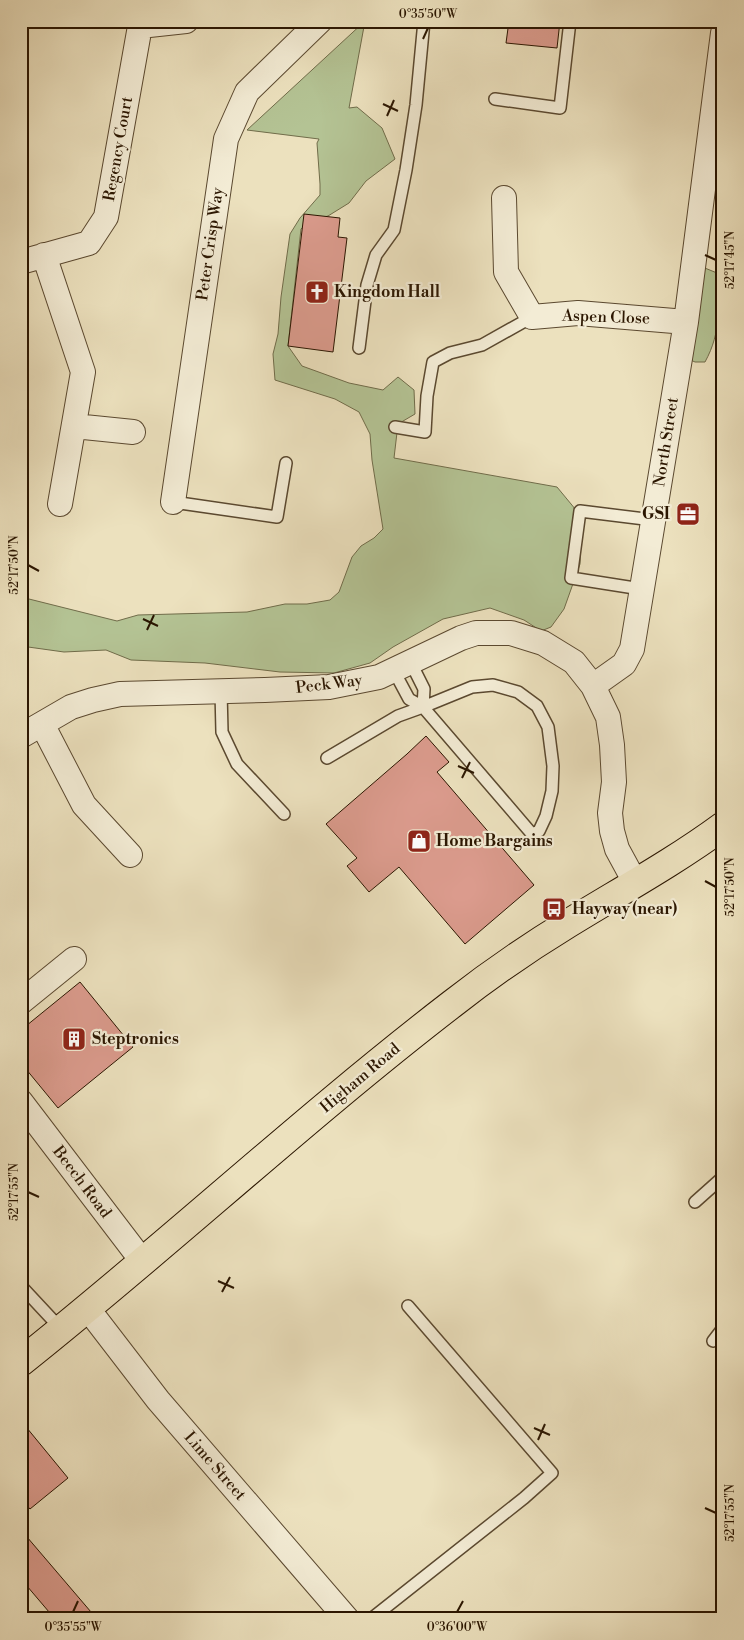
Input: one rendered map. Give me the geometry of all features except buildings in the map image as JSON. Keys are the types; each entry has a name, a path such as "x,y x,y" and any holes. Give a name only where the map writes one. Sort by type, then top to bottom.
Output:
{"main road":[{"name":"Higham Road","path":"21,1362 88,1309 262,1159 452,1004 501,967 561,928 636,884 723,826"}],"street":[{"name":"Regency Court","path":"21,262 89,243 106,217 140,26 186,21"},
{"name":"Peter Crisp Way","path":"173,502 226,139 247,92 320,21"},
{"name":"North Street","path":"593,686 624,664 632,649 686,322 723,33"},
{"path":"504,198 506,272 532,317"},
{"path":"44,255 83,372 60,504"},
{"name":"Aspen Close","path":"532,317 578,313 686,322"},
{"path":"74,426 133,432"},
{"name":"Peck Way","path":"21,736 72,707 120,694 330,686 379,678 461,638 495,632 511,633 543,643 574,662 593,686"},
{"path":"593,686 608,717 612,745 614,782 610,813 612,831 617,849 636,884"},
{"path":"42,724 84,805 130,855"},
{"path":"21,1002 74,959"},
{"name":"Beech Road","path":"21,1102 143,1262"},
{"name":"Lime Street","path":"88,1309 158,1400 347,1619"}],"lane":[{"path":"359,348 367,285 376,255 394,230 406,170 416,105 424,21"},
{"path":"495,99 560,108 570,21"},
{"path":"395,427 425,432 427,396 433,362 450,353 482,345 532,317"},
{"path":"173,502 277,517 286,463"},
{"path":"641,589 571,578 580,511 653,520"},
{"path":"403,667 424,689 423,707"},
{"path":"327,758 398,716 423,707 472,687 493,685 518,692 537,706 548,727 553,766 552,791 546,816 539,831 532,834 423,707 409,699 403,667"},
{"path":"221,691 222,732 237,764 284,814"},
{"path":"695,1202 723,1177"},
{"path":"21,1286 62,1330"},
{"path":"371,1619 524,1498 552,1473 408,1306"},
{"path":"713,1340 723,1328"}],"green space":[{"path":"365,21 349,108 357,107 382,128 395,159 366,181 349,203 328,216 310,221 301,229 288,346 302,366 349,383 383,390 398,377 414,390 415,414 398,424 394,458 557,487 576,510 581,531 580,564 564,609 551,627 541,631 524,620 490,608 443,619 393,647 370,663 334,673 280,672 205,663 131,660 106,650 64,652 21,646 21,597 117,621 138,615 247,612 285,604 307,604 330,600 339,592 352,557 361,546 374,538 383,529 372,460 370,434 359,412 335,399 275,380 273,354 278,334 290,234 300,218 320,195 317,143 319,139 247,130"},
{"path":"700,266 717,273 718,319 714,340 705,362 695,362 684,357 675,311 683,279"}],"place":[{"name":"Kingdom Hall","path":"317,292"},
{"name":"GSI","path":"688,514"},
{"name":"Home Bargains","path":"419,841"},
{"name":"Hayway (near)","path":"554,909"},
{"name":"Steptronics","path":"74,1039"}]}
